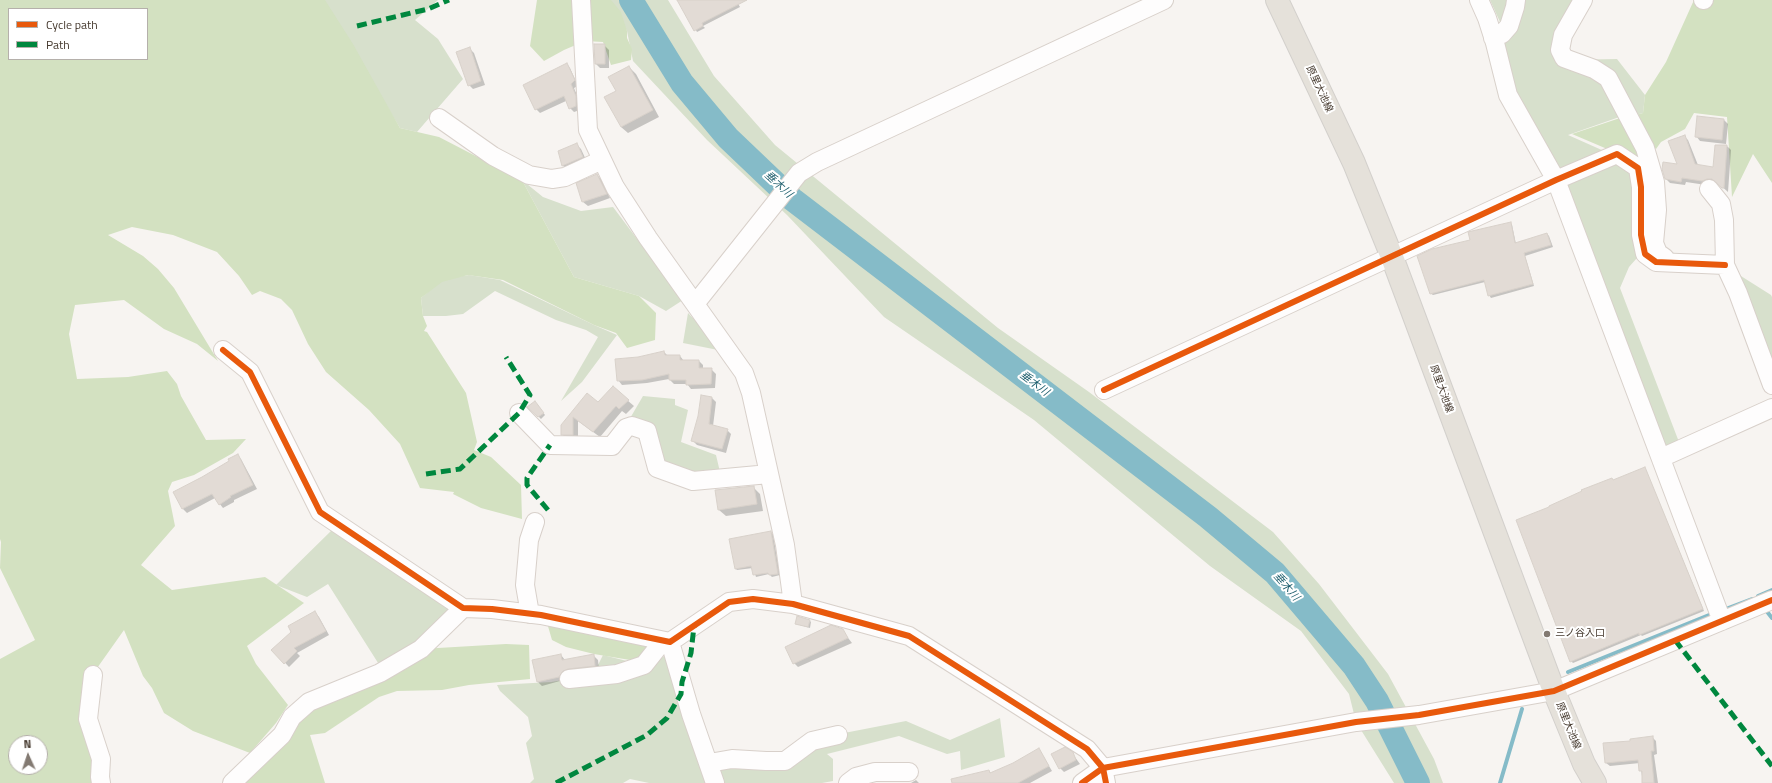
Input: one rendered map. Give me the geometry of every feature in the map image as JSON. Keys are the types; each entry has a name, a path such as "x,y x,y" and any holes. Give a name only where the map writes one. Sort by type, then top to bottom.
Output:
{"main road":[{"name":"原里大池線","path":"1277,0 1354,163 1392,257 1554,691 1584,764 1595,783"}],"street":[{"path":"581,0 588,130 615,187 744,373 752,393 785,545 793,604"},
{"path":"695,304 799,173 817,162 1164,0"},
{"path":"1479,0 1487,18 1508,95 1556,180 1722,621"},
{"path":"1493,38 1502,34 1509,26 1516,0"},
{"path":"1582,0 1563,35 1560,50 1564,58 1594,69 1608,78 1628,114 1645,148 1655,182 1657,210 1654,243 1658,253 1670,262"},
{"path":"439,118 493,156 529,175 552,179 566,177 602,160"},
{"path":"1104,390 1556,180 1617,154 1638,168 1641,187 1641,235 1645,254 1656,262 1725,265"},
{"path":"1709,190 1721,204 1724,220 1725,265 1738,293 1772,385"},
{"path":"223,350 250,372 320,512 463,608 492,609 530,614 666,642"},
{"path":"1660,458 1772,408"},
{"path":"518,413 550,445 612,446 626,428 632,426 647,431 656,468 693,481 769,474"},
{"path":"530,614 525,585 530,540 535,522"},
{"path":"569,679 617,674 644,665 666,642 729,602 753,599 793,604 909,636 1086,749 1105,775"},
{"path":"1082,783 1105,775 1356,722 1419,715 1554,691 1772,600"},
{"path":"232,783 282,735 292,717 309,702 380,673 421,649 463,608"},
{"path":"666,642 715,783"},
{"path":"93,675 88,718 100,759 101,783"},
{"path":"709,763 732,759 785,761 812,741 838,735"},
{"path":"848,783 856,777 875,772 908,772"}],"green space":[{"path":"0,0 325,0 353,44 400,128 439,137 522,180 574,277 639,296 656,313 655,340 627,348 616,333 594,325 503,280 468,275 442,282 421,298 423,316 427,326 424,331 427,332 466,393 477,442 474,450 491,457 521,485 522,519 481,508 453,494 454,492 420,488 400,444 369,410 326,372 308,344 292,310 281,299 260,291 252,295 239,276 217,252 173,235 132,227 108,235 143,256 158,269 174,288 218,361 197,344 164,329 124,300 75,305 69,334 77,379 128,377 167,371 177,384 181,396 206,440 246,439 233,453 194,475 172,482 168,491 175,526 141,565 172,590 265,577 304,603 247,646 256,664 288,705 276,723 250,753 193,731 164,713 152,688 143,676 124,630 95,671 101,783 0,783 0,659 35,640 0,568"},
{"path":"322,0 438,0 415,20 438,39 463,79 417,132 400,128"},
{"path":"537,0 611,0 621,12 627,31 627,38 632,49 631,60 611,65 603,42 585,41 544,61 530,46"},
{"path":"609,0 668,0 714,76 775,145 998,328 1089,392 1273,532 1319,584 1388,674 1434,759 1443,783 1394,783 1356,722 1349,694 1301,631 1210,566 1034,420 884,317 787,215 707,140 633,61 627,31"},
{"path":"1490,0 1510,0 1509,11 1500,22"},
{"path":"1516,0 1584,0 1562,60 1617,59 1645,95 1643,113 1632,116 1628,114 1568,135 1604,151 1639,171 1644,250 1629,267 1620,288 1679,442 1662,449 1598,290 1508,95 1497,39"},
{"path":"1694,0 1772,0 1772,183 1753,154 1732,197 1727,117 1694,113 1685,129 1661,142 1656,149 1647,141 1632,116 1643,113 1645,95 1666,62"},
{"path":"1629,115 1652,188 1626,157 1572,134"},
{"path":"522,180 543,197 581,211 613,207 683,300 666,311 639,296 574,277"},
{"path":"1733,271 1772,297 1772,384"},
{"path":"469,275 500,280 617,335 582,382 561,401 598,337 586,330 556,320 495,291 463,314 423,316 421,298 443,279"},
{"path":"688,313 710,336 718,350 683,343"},
{"path":"643,396 675,399 675,405 688,410 681,442 716,455 720,472 689,474 657,468 651,429 629,420"},
{"path":"333,529 451,610 434,636 380,666 328,584 307,597 276,585"},
{"path":"545,616 652,645 642,662 594,654 566,647 552,640"},
{"path":"506,644 529,645 530,679 469,685 442,690 397,691 379,697 325,733 310,735 325,783 233,783 302,708 421,649"},
{"path":"603,655 639,664 657,661 666,655 669,673 691,714 700,753 774,757 839,734 906,721 950,740 1000,718 1005,757 961,770 960,751 947,754 899,736 827,754 833,759 833,781 822,783 649,783 630,779 623,783 530,783 534,779 526,743 532,736 528,717 500,691 497,685 551,682 593,675"}],"building":[{"path":"677,0 747,0 702,23 703,26 694,31"},
{"path":"594,44 605,44 605,64 595,64"},
{"path":"470,47 481,81 468,86 456,52"},
{"path":"567,63 575,80 571,84 576,96 576,106 569,109 564,96 535,110 523,85"},
{"path":"629,66 653,110 621,127 604,97 616,91 608,77"},
{"path":"1697,116 1724,119 1722,140 1695,137"},
{"path":"1685,135 1695,164 1713,167 1715,145 1727,145 1724,188 1712,179 1702,181 1682,178 1681,182 1665,179 1662,169 1663,162 1677,164 1668,141"},
{"path":"577,143 583,157 562,166 558,151"},
{"path":"597,174 607,194 582,202 576,183"},
{"path":"1511,222 1515,243 1547,233 1551,245 1524,253 1533,284 1488,296 1484,280 1430,294 1417,256 1432,249 1470,240 1468,232"},
{"path":"664,351 665,355 680,355 680,360 699,360 699,368 712,368 711,384 686,385 686,380 669,380 669,374 642,380 617,381 615,359 638,357"},
{"path":"613,386 629,400 619,409 616,406 593,432 573,417 573,435 561,435 561,425 587,393 598,402"},
{"path":"701,395 712,397 709,424 728,429 722,449 691,441 698,416"},
{"path":"535,401 544,413 538,417 527,407"},
{"path":"238,454 253,485 230,496 231,497 219,505 212,494 182,509 173,492 202,477"},
{"path":"1645,467 1703,609 1639,635 1639,633 1570,662 1516,520 1549,507 1582,491 1581,490 1612,478 1613,480"},
{"path":"754,486 757,504 718,510 715,490"},
{"path":"771,531 778,574 769,575 768,573 753,575 751,566 735,569 729,539"},
{"path":"315,611 326,631 294,648 297,651 284,664 271,650 291,632 288,626"},
{"path":"797,616 810,620 808,627 795,624"},
{"path":"831,625 843,629 848,638 793,664 785,647"},
{"path":"561,654 562,660 594,654 595,666 568,669 563,671 559,677 537,682 532,660"},
{"path":"1653,736 1654,751 1651,751 1654,783 1642,783 1642,771 1639,771 1638,760 1605,763 1603,743 1630,741 1630,739"},
{"path":"1065,747 1073,752 1076,760 1059,769 1051,754"},
{"path":"1039,748 1049,766 1018,783 952,783 951,779 989,770 990,773 1013,763"}],"waterway":[{"name":"垂木川","path":"631,0 682,83 728,138 792,199 1208,517 1275,573 1354,666 1377,701 1418,783"},
{"path":"1758,596 1772,590"},
{"path":"1723,610 1752,599"},
{"path":"1765,609 1772,618"},
{"path":"1568,672 1714,613"},
{"path":"1500,783 1522,709"}],"marked path":[{"path":"357,26 428,9 449,0"},
{"path":"426,474 460,469 519,413 530,395 506,357"},
{"path":"548,510 527,485 527,478 550,445"},
{"path":"556,783 647,735 667,718 681,694 682,682 691,653 694,626"},
{"path":"1675,640 1772,766"}],"cycle path":[{"path":"1104,390 1556,180 1617,154 1638,168 1641,187 1641,235 1645,254 1656,262 1725,265"},
{"path":"223,350 250,372 320,512 463,608 492,609 541,615 670,642 729,602 753,599 793,604 909,636 1087,749 1103,768 1106,783"},
{"path":"1082,783 1103,768 1356,722 1419,715 1554,691 1772,600"}],"place":[{"name":"三ノ谷入口","path":"1547,634"}]}
